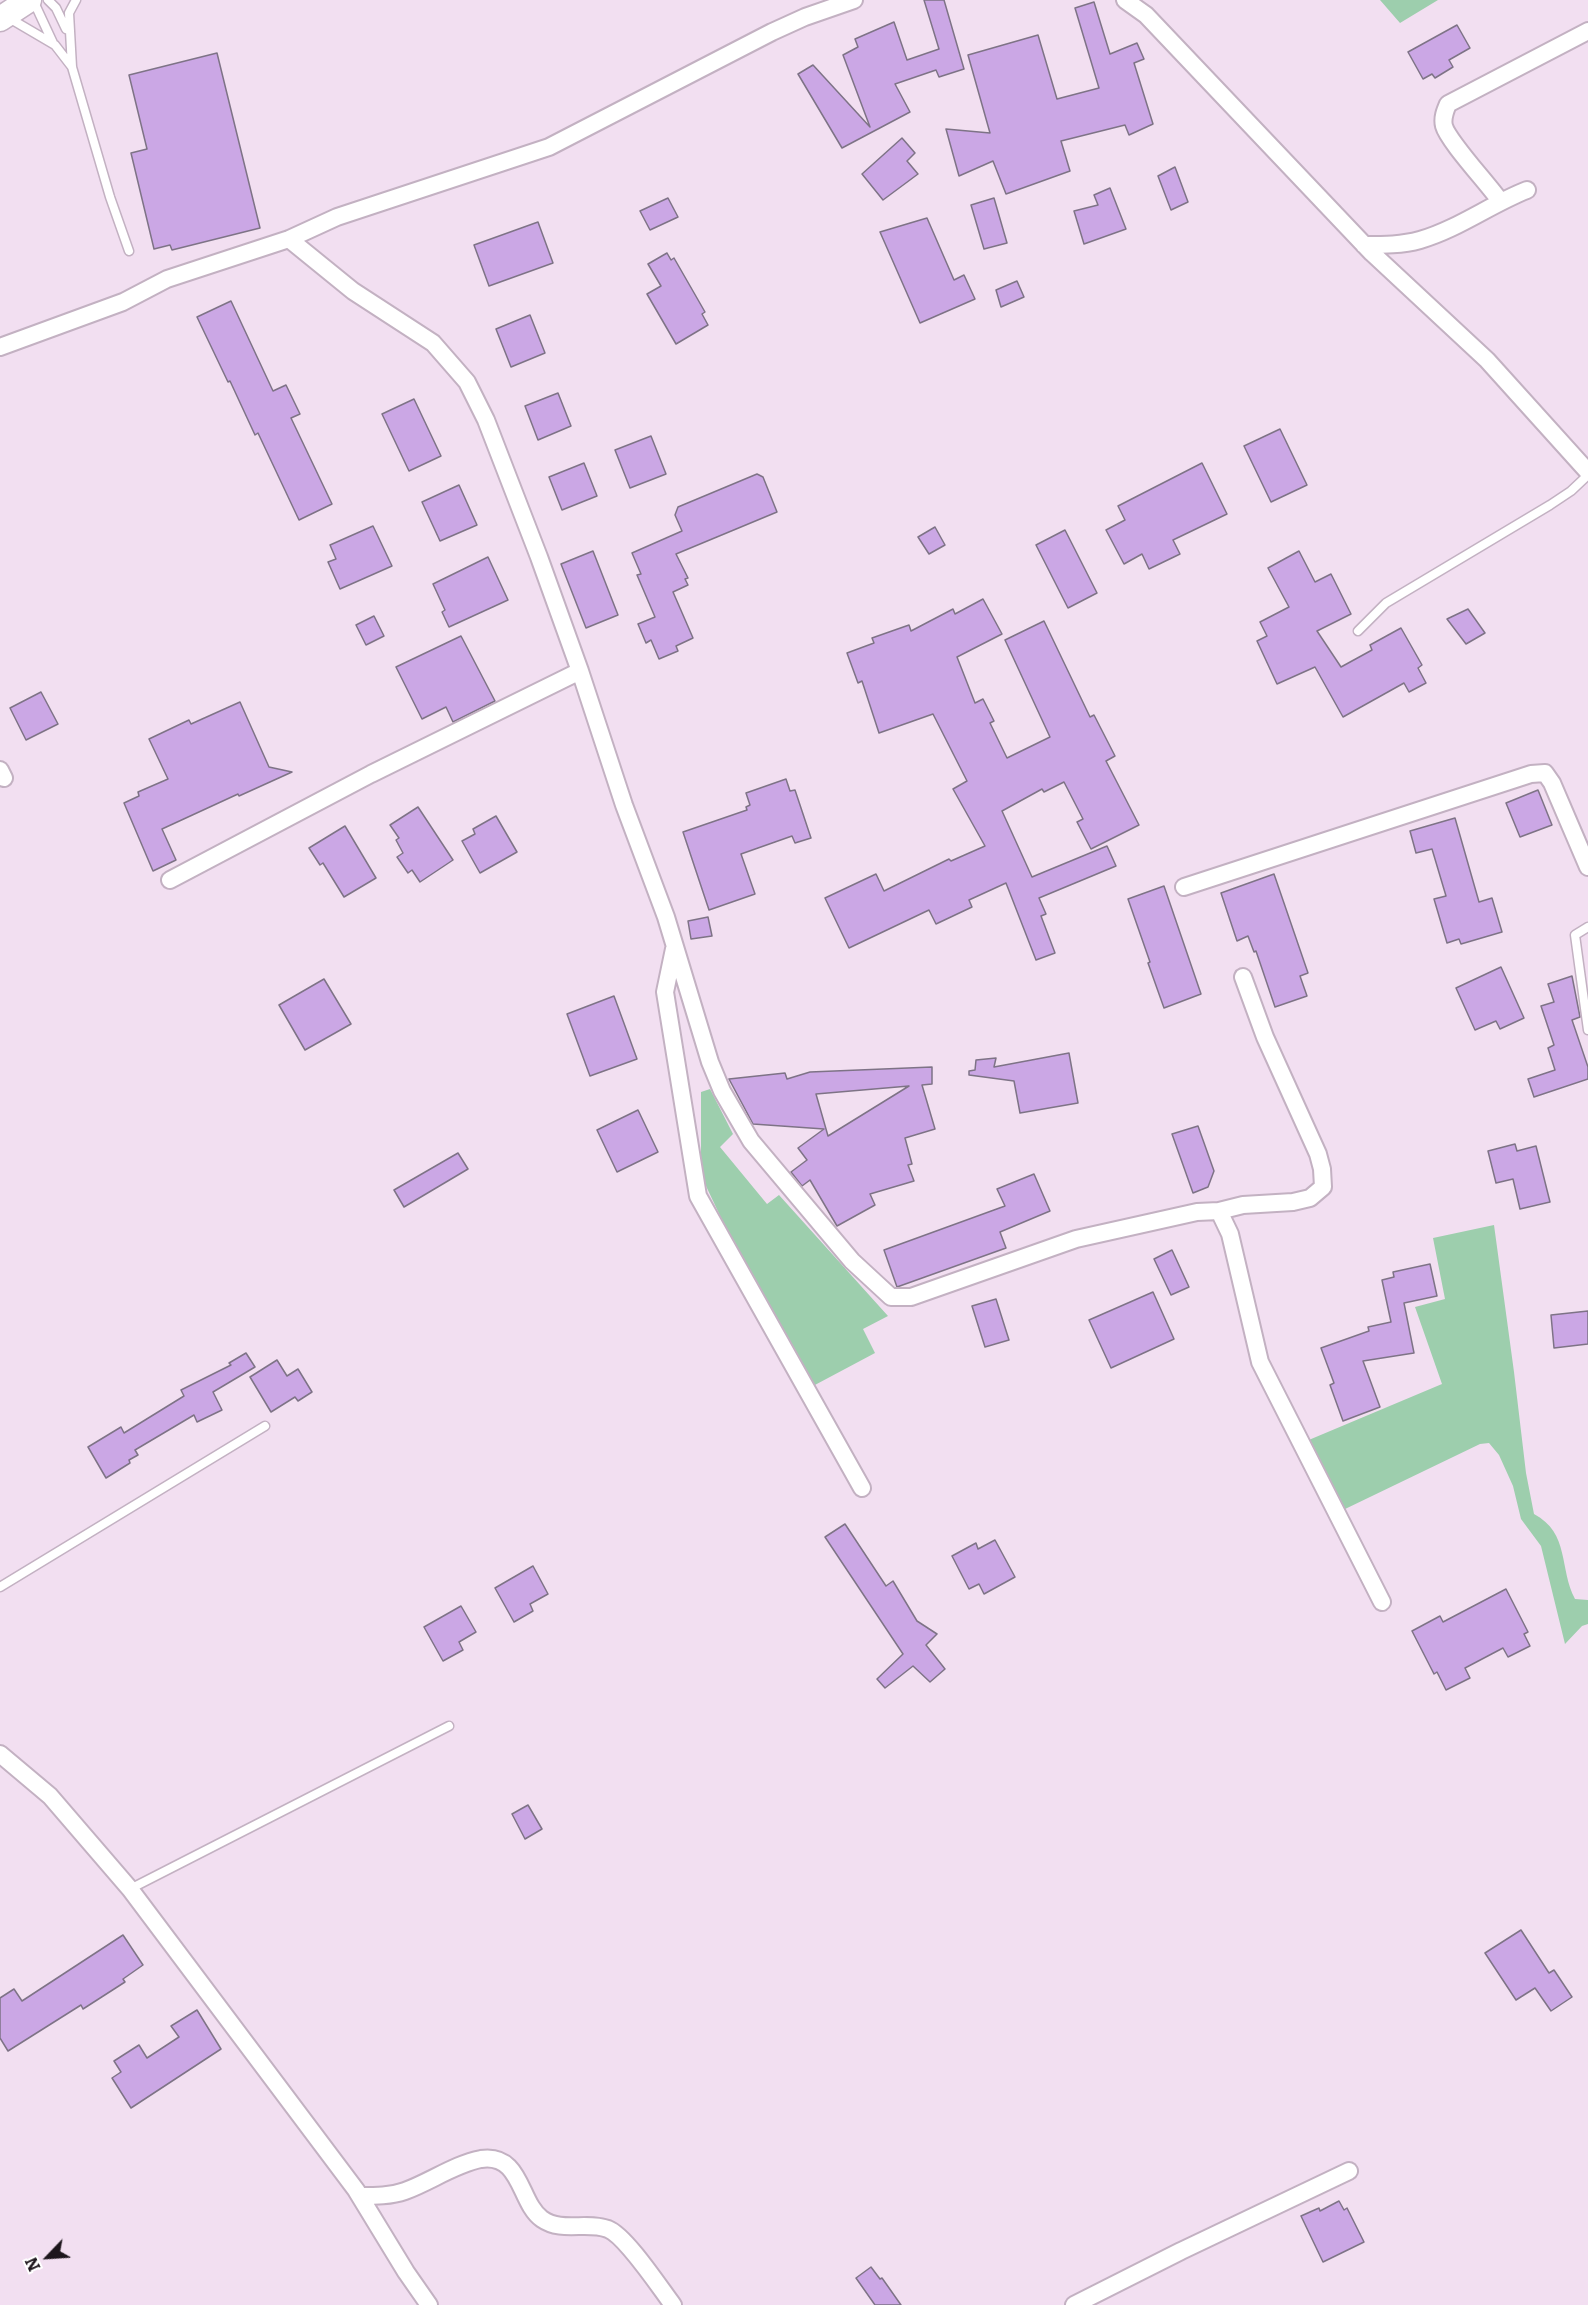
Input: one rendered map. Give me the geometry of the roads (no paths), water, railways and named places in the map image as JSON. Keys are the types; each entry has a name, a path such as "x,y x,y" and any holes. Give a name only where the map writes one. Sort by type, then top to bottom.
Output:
{"main road":[{"path":"2,17 31,0"}],"street":[{"path":"0,347 123,302 167,279 289,239 337,217 549,147 771,32 805,16 854,0"},
{"path":"1125,0 1146,15 1364,245 1487,360 1588,474"},
{"path":"1500,201 1450,138 1444,127 1443,115 1448,104 1588,31"},
{"path":"1364,245 1391,246 1422,239 1527,190"},
{"path":"289,239 353,291 434,344 467,382 494,441 580,671 624,805 674,945 710,1062 722,1091 751,1141 852,1261 891,1297 910,1297 1076,1239 1197,1212 1219,1211 1243,1205 1293,1202 1310,1198 1323,1188 1318,1154 1265,1037 1243,977"},
{"path":"170,880 371,774 580,671"},
{"path":"1184,887 1531,774 1545,773 1552,783 1588,867"},
{"path":"674,945 665,992 698,1196 862,1488"},
{"path":"1219,1211 1230,1234 1260,1362 1382,1602"},
{"path":"0,1754 50,1796 130,1889 360,2196 429,2305"},
{"path":"360,2196 380,2196 403,2192 482,2159 496,2160 508,2166 541,2218 564,2228 580,2226 609,2229 621,2238 673,2305"},
{"path":"1074,2305 1349,2171"}],"lane":[{"path":"31,0 54,45 72,67"},
{"path":"48,0 61,17 68,35"},
{"path":"76,0 69,13 68,35 72,67 110,196 129,251"},
{"path":"2,17 54,45"},
{"path":"1358,632 1386,603 1550,505 1571,491 1588,474"},
{"path":"1588,927 1575,935 1588,1030"},
{"path":"0,1587 265,1426"},
{"path":"130,1889 449,1726"}]}
